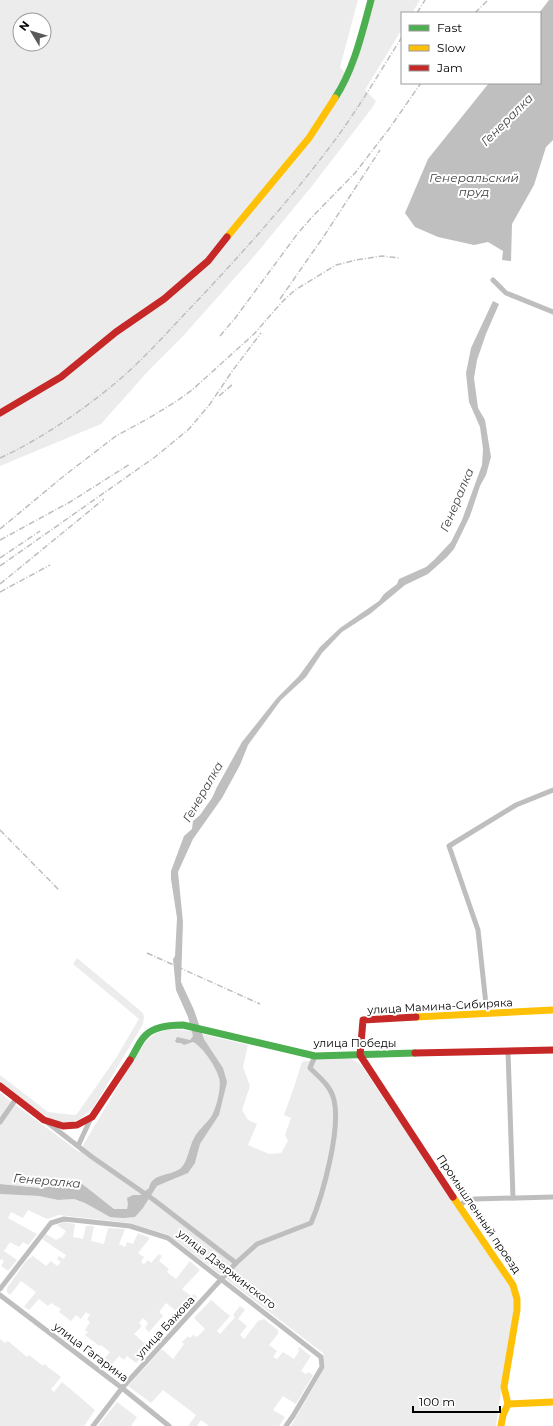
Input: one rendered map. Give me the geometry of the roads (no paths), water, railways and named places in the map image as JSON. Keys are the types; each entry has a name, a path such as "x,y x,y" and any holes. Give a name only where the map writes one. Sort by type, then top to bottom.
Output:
{"street":[{"path":"0,413 61,377 116,332 164,298 208,261 309,138 343,86 361,38 371,0"},
{"path":"493,280 506,293 553,312"},
{"path":"488,1014 478,930 449,846 516,805 553,790"},
{"name":"улица Мамина-Сибиряка","path":"360,1055 363,1020 553,1010"},
{"name":"улица Победы","path":"92,1117 146,1035 161,1027 174,1025 183,1025 315,1056 553,1050"},
{"path":"508,1051 513,1198"},
{"name":"Промышленный проезд","path":"360,1055 459,1206 513,1285 517,1299 517,1310 504,1387 508,1404 503,1415 501,1426"},
{"name":"улица Бажова","path":"93,1426 122,1388 236,1263 257,1244 311,1223 317,1208 328,1167 336,1129 334,1099 325,1082 310,1068 315,1056"},
{"path":"0,1086 92,1157 154,1200 236,1263"},
{"path":"0,1122 16,1099"},
{"path":"44,1120 62,1126 77,1125 92,1117"},
{"path":"78,1146 92,1117"},
{"path":"459,1206 464,1202 475,1199 553,1197"},
{"name":"улица Дзержинского","path":"0,1289 51,1223 64,1219 130,1226 168,1238 321,1357 322,1367 286,1426"},
{"name":"улица Гагарина","path":"0,1295 122,1388 169,1426"},
{"path":"508,1404 553,1402"}],"water":[{"name":"Генеральский пруд","path":"549,0 553,0 553,140 546,147 534,185 512,224 511,261 502,260 503,251 488,242 474,245 438,237 415,227 405,213 428,159 488,84 541,84 541,12 540,12"},
{"name":"Генералка","path":"493,301 499,304 477,360 474,378 478,408 485,420 491,457 486,475 480,486 470,516 454,549 428,574 405,585 370,614 342,632 322,653 306,677 281,700 248,745 240,765 222,798 193,839 178,872 183,922 181,982 194,1010 204,1039 223,1068 227,1082 219,1115 200,1144 195,1163 188,1173 157,1186 143,1208 135,1217 110,1217 85,1203 74,1199 58,1200 39,1196 0,1194 0,1184 40,1188 81,1183 114,1209 127,1209 127,1198 133,1195 140,1195 149,1188 154,1179 177,1171 181,1168 185,1162 194,1138 211,1117 217,1104 220,1087 219,1078 215,1068 201,1048 193,1042 184,1045 175,1041 177,1037 190,1040 193,1036 188,1017 176,990 173,959 175,956 177,918 171,871 184,836 192,829 193,821 200,815 212,798 242,742 277,698 299,676 320,647 340,628 379,601 384,594 397,584 399,579 426,567 451,542 462,520 482,465 483,449 480,427 469,402 466,373 471,348"}],"railway":[{"path":"418,12 425,0"},
{"path":"476,12 488,0"},
{"path":"0,458 33,441 67,420 100,396 146,355 252,241 322,158 363,99 401,39"},
{"path":"220,336 236,317 298,233 355,173 389,129 420,84"},
{"path":"280,299 324,236 380,150"},
{"path":"0,529 65,475 116,436 149,418 192,390 254,334 282,302 295,290 336,265 382,256 399,258"},
{"path":"0,566 155,457 189,429 210,404 261,333"},
{"path":"219,396 233,384"},
{"path":"0,540 70,502 130,464"},
{"path":"0,584 104,499"},
{"path":"0,558 40,531"},
{"path":"0,592 50,565"},
{"path":"0,830 59,890"},
{"path":"147,953 260,1004"}]}
